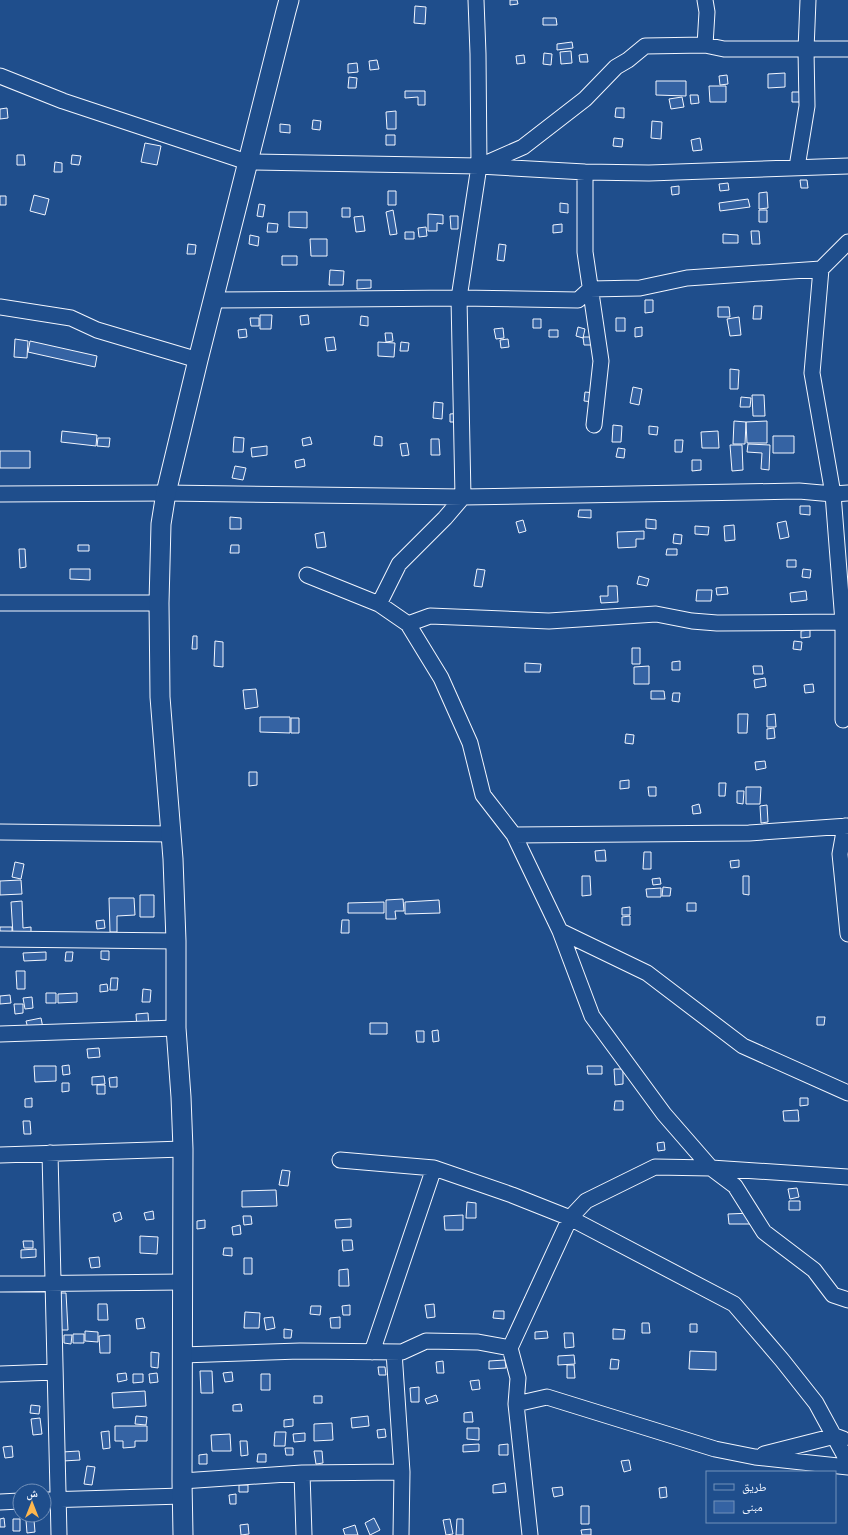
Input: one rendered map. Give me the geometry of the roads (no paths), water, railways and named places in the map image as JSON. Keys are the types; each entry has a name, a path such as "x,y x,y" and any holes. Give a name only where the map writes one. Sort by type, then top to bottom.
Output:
{"main road":[{"path":"183,1535 181,1097 176,1028 176,941 172,834 160,697 159,603 161,524 166,493 198,360 289,0"}],"street":[{"path":"379,604 399,564 445,518 463,497 459,298 479,166 476,0"},
{"path":"705,0 707,12 705,45"},
{"path":"797,167 807,106 806,50 808,0"},
{"path":"479,166 523,147 585,99 616,67 628,60 645,46 705,45 724,49 848,49"},
{"path":"0,76 63,101 247,162 479,166 585,172 649,173 797,167 848,167"},
{"path":"585,172 585,252 601,361 594,425"},
{"path":"843,720 846,676 843,622 841,493 812,373 821,269 848,242"},
{"path":"213,300 459,298 578,300 590,289 640,288 687,278 821,269"},
{"path":"0,307 71,318 97,330 198,360"},
{"path":"0,494 166,493 463,497 799,491 841,493"},
{"path":"307,575 379,604 408,624 441,678 470,743 484,795 514,835 560,931 592,1016 664,1114 711,1168 735,1186 764,1232 814,1270 834,1295 848,1300"},
{"path":"0,603 159,603"},
{"path":"408,624 430,616 548,621 656,614 692,621 718,623 843,622"},
{"path":"514,835 750,832 846,826 840,854 848,934"},
{"path":"0,832 172,834"},
{"path":"560,931 648,973 743,1046 848,1093"},
{"path":"0,939 176,941"},
{"path":"0,1034 176,1028"},
{"path":"0,1155 182,1149"},
{"path":"50,1153 55,1372 52,1483"},
{"path":"340,1160 434,1168 512,1195 570,1218 734,1304 782,1360 816,1403 841,1438 848,1462"},
{"path":"530,1535 516,1404 518,1378 510,1348 570,1218 586,1201 654,1167 711,1168 848,1177"},
{"path":"372,1352 434,1168"},
{"path":"0,1284 182,1282"},
{"path":"182,1355 300,1351 402,1352 426,1341 478,1342 510,1348"},
{"path":"394,1352 402,1472 401,1535"},
{"path":"0,1374 55,1372"},
{"path":"516,1404 547,1397 715,1449 755,1457 848,1467"},
{"path":"755,1457 841,1438"},
{"path":"52,1500 182,1488 302,1473 402,1472"},
{"path":"302,1473 304,1535"},
{"path":"0,1502 12,1501"},
{"path":"52,1504 59,1535"}]}
